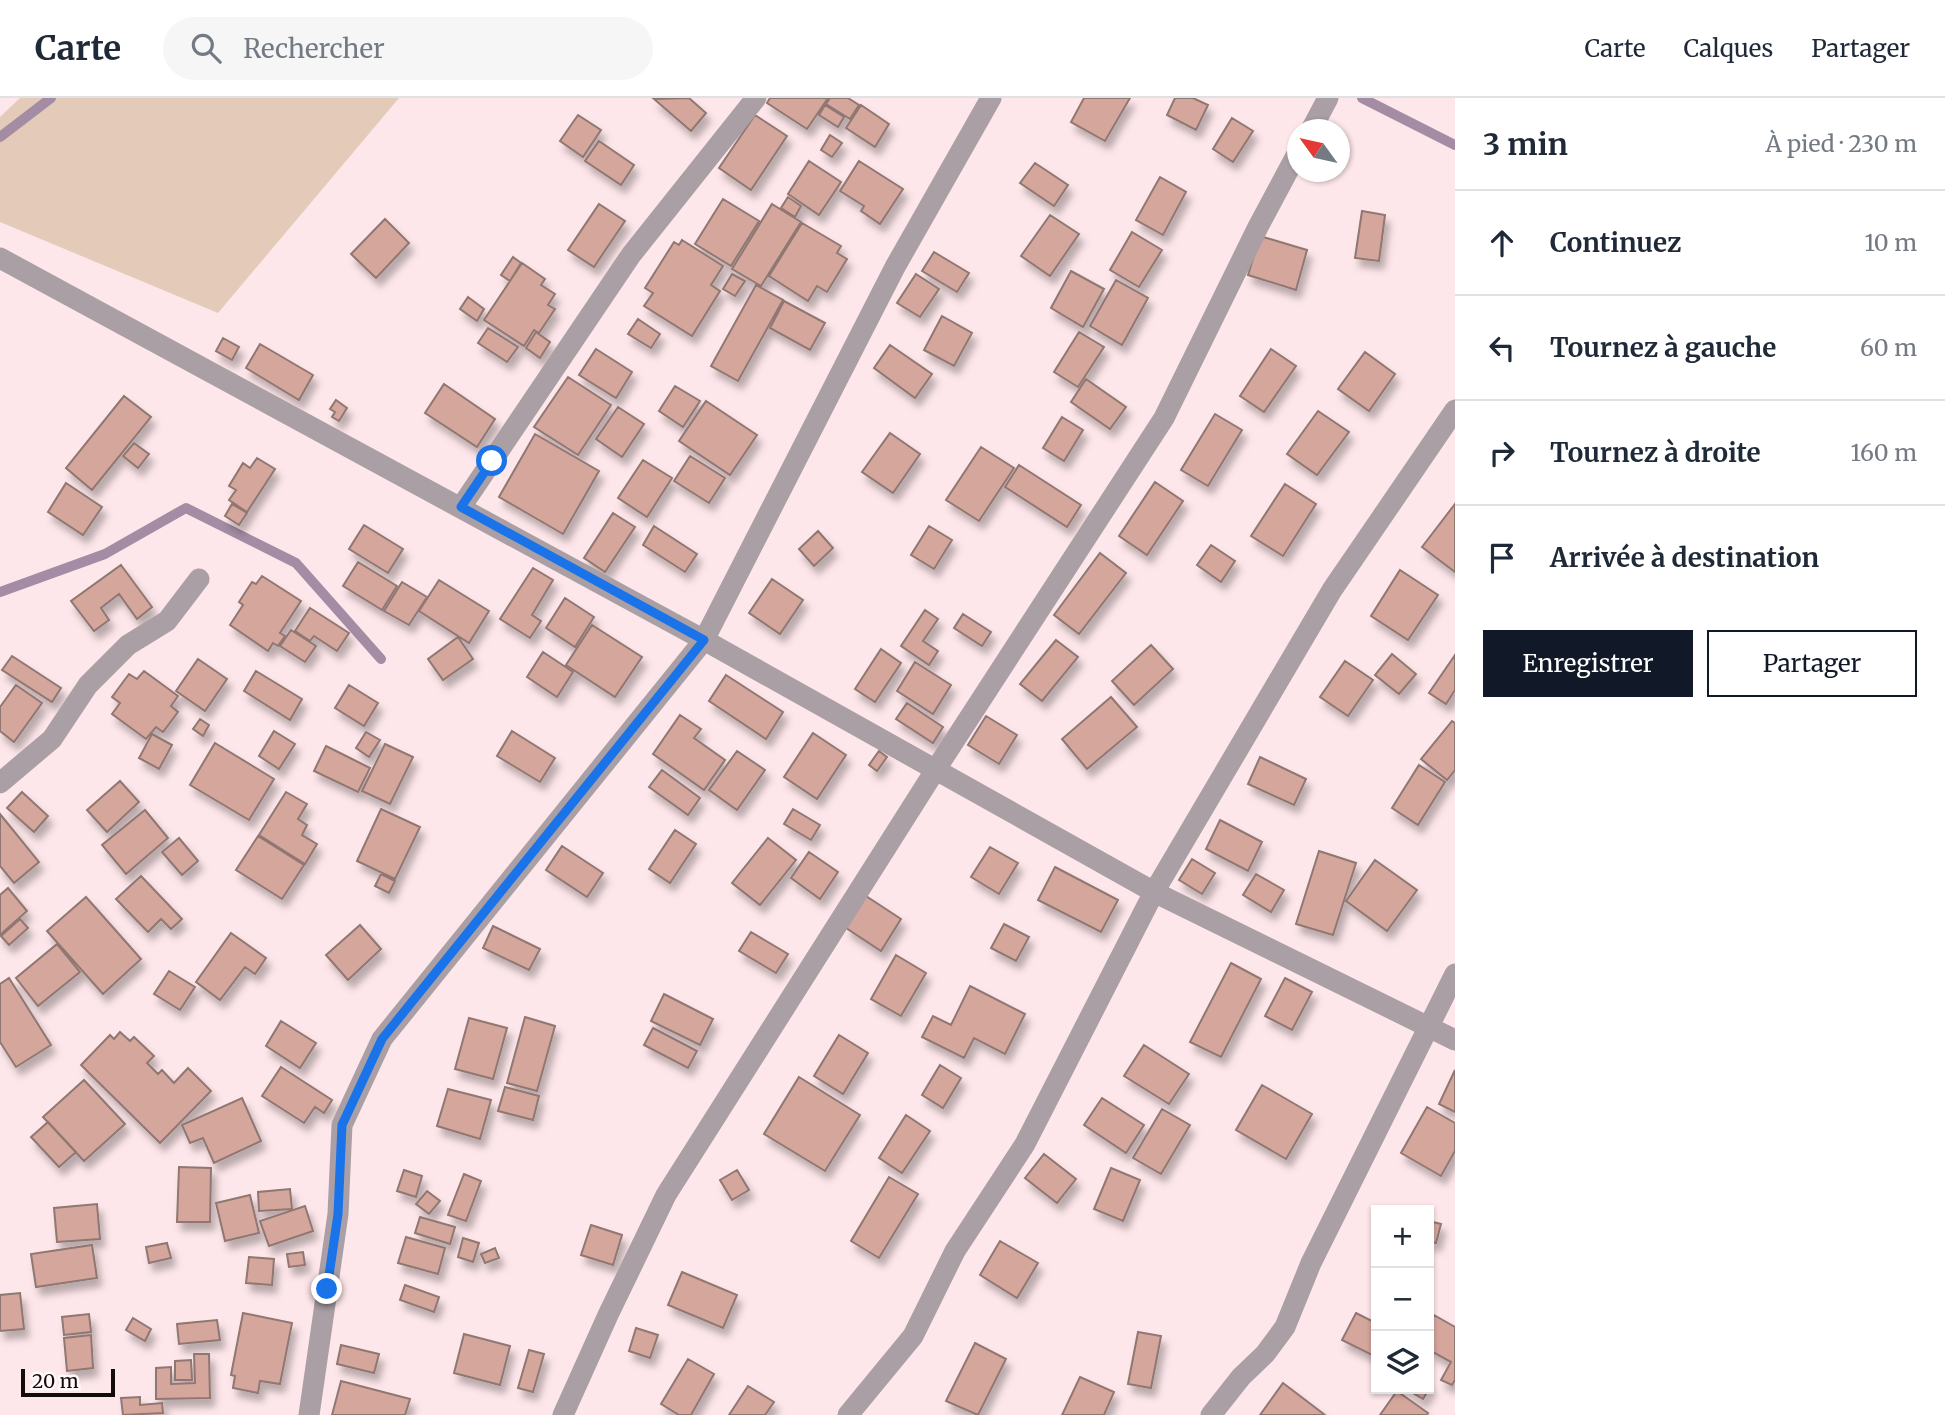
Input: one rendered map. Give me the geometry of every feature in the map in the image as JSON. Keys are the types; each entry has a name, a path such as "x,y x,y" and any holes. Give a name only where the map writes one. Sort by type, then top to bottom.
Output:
{"street":[{"path":"461,507 631,255 755,98"},
{"path":"309,1415 338,1214 342,1125 382,1039 704,640 895,267 990,98"},
{"path":"1317,119 1325,103"},
{"path":"563,1415 666,1195 936,769 1164,418 1287,173"},
{"path":"0,258 704,640 1154,892 1455,1040"},
{"path":"848,1415 913,1336 955,1251 1025,1144 1154,892 1332,590 1455,410"},
{"path":"0,783 52,739 88,685 128,645 167,621 199,579"},
{"path":"1210,1415 1241,1377 1265,1354 1285,1327 1311,1263 1455,974"}],"shaded area":[{"path":"20,98 399,98 218,313 0,222 0,117"}],"building":[{"path":"689,98 706,113 691,131 654,99"},
{"path":"770,98 828,98 807,129 767,103"},
{"path":"830,98 848,98 859,105 850,119 826,104"},
{"path":"1084,98 1130,98 1105,141 1071,122"},
{"path":"1175,98 1193,98 1208,105 1196,130 1167,115"},
{"path":"825,105 844,117 838,127 819,115"},
{"path":"861,105 889,124 875,147 846,128"},
{"path":"578,115 601,130 583,157 560,141"},
{"path":"755,115 787,136 751,190 719,168"},
{"path":"1232,118 1253,131 1233,162 1213,149"},
{"path":"830,135 842,143 832,157 821,150"},
{"path":"599,141 634,165 621,185 585,161"},
{"path":"809,161 841,182 819,215 788,194"},
{"path":"859,161 903,189 880,224 861,211 864,206 840,191"},
{"path":"1035,163 1068,185 1054,206 1020,183"},
{"path":"1160,177 1186,192 1163,235 1136,220"},
{"path":"788,197 801,206 795,217 781,208"},
{"path":"723,199 759,221 731,266 695,244"},
{"path":"599,204 625,221 594,267 568,250"},
{"path":"772,204 801,222 761,286 732,269"},
{"path":"1362,211 1385,215 1379,261 1355,258"},
{"path":"1050,215 1079,234 1050,276 1021,256"},
{"path":"385,219 409,243 376,278 351,254"},
{"path":"802,223 841,246 837,253 847,259 827,292 817,286 808,301 769,276"},
{"path":"1132,232 1162,250 1139,287 1110,270"},
{"path":"1260,236 1307,250 1296,290 1248,275"},
{"path":"682,240 723,266 711,285 720,291 692,336 644,306 653,293 645,288 674,242 679,245"},
{"path":"934,252 969,273 957,292 922,271"},
{"path":"513,257 521,263 510,281 501,275"},
{"path":"522,263 545,279 541,285 555,294 548,305 555,309 539,333 534,330 524,346 484,320"},
{"path":"1071,271 1104,289 1083,327 1051,308"},
{"path":"732,274 745,281 735,296 723,289"},
{"path":"916,274 939,289 920,317 897,303"},
{"path":"1116,280 1148,298 1122,345 1090,326"},
{"path":"756,285 783,300 738,381 711,366"},
{"path":"468,297 484,309 477,321 460,309"},
{"path":"784,301 825,323 810,350 770,328"},
{"path":"942,316 972,333 954,366 924,350"},
{"path":"638,319 660,334 651,348 628,334"},
{"path":"488,328 518,347 507,362 478,343"},
{"path":"536,332 550,342 540,358 526,348"},
{"path":"1079,332 1104,347 1078,387 1054,372"},
{"path":"223,338 239,347 232,360 216,351"},
{"path":"260,344 313,375 299,400 246,368"},
{"path":"890,345 932,374 915,398 874,368"},
{"path":"596,349 632,372 616,398 579,375"},
{"path":"1271,349 1296,366 1264,412 1240,396"},
{"path":"1365,352 1395,374 1369,411 1338,389"},
{"path":"568,377 611,405 578,455 534,427"},
{"path":"1086,379 1126,407 1110,429 1071,402"},
{"path":"444,384 495,419 477,447 425,413"},
{"path":"675,386 700,401 683,427 659,411"},
{"path":"124,396 151,417 92,490 66,468"},
{"path":"336,400 347,408 339,421 332,417 335,412 330,409"},
{"path":"706,401 757,435 730,475 679,441"},
{"path":"618,407 644,424 622,457 596,439"},
{"path":"1318,411 1349,432 1317,475 1287,454"},
{"path":"1215,414 1242,430 1208,486 1181,470"},
{"path":"1062,417 1083,430 1064,461 1043,448"},
{"path":"890,433 920,454 893,493 862,472"},
{"path":"535,434 599,471 563,534 499,497"},
{"path":"134,443 149,454 138,468 123,456"},
{"path":"981,447 1014,468 979,521 946,500"},
{"path":"690,456 725,478 709,503 674,481"},
{"path":"257,458 275,469 247,512 229,500 236,490 229,486 243,463 250,468"},
{"path":"643,460 672,478 647,517 618,498"},
{"path":"1019,465 1081,505 1067,527 1005,487"},
{"path":"1155,482 1183,501 1147,555 1119,536"},
{"path":"66,483 102,507 83,535 48,512"},
{"path":"1285,484 1316,504 1283,556 1251,536"},
{"path":"232,504 247,513 239,525 225,516"},
{"path":"1455,504 1455,572 1422,547"},
{"path":"613,513 635,527 605,572 584,558"},
{"path":"364,525 403,549 388,573 349,549"},
{"path":"654,526 697,554 685,572 643,545"},
{"path":"929,526 952,540 934,569 911,555"},
{"path":"818,531 833,548 814,566 799,549"},
{"path":"1211,545 1235,561 1221,582 1197,565"},
{"path":"1100,553 1126,573 1079,634 1054,615"},
{"path":"358,562 397,586 382,610 343,586"},
{"path":"121,565 152,607 137,619 119,594 101,608 109,620 94,631 71,601"},
{"path":"533,568 553,580 532,615 541,621 530,638 500,619"},
{"path":"1400,570 1438,595 1408,640 1371,616"},
{"path":"262,576 301,601 280,633 285,636 278,646 273,643 268,651 230,625 243,605 239,602 252,582 256,584"},
{"path":"772,579 803,600 780,634 749,613"},
{"path":"439,580 489,611 469,643 419,611"},
{"path":"402,582 427,597 409,625 384,611"},
{"path":"565,598 594,617 575,647 546,628"},
{"path":"310,608 349,633 337,651 314,636 310,641 295,631"},
{"path":"925,610 938,619 923,641 938,651 929,665 901,646"},
{"path":"963,614 991,632 982,646 954,628"},
{"path":"592,625 642,657 615,697 566,665"},
{"path":"291,630 316,646 305,662 280,646"},
{"path":"458,637 473,659 443,680 428,659"},
{"path":"1056,640 1078,657 1042,701 1020,684"},
{"path":"1151,645 1173,669 1134,705 1112,681"},
{"path":"881,649 901,663 875,702 855,689"},
{"path":"543,652 573,672 557,697 527,677"},
{"path":"1392,654 1416,674 1399,694 1375,675"},
{"path":"1455,655 1455,690 1446,704 1429,693"},
{"path":"12,656 61,688 52,702 2,670"},
{"path":"198,659 227,679 205,711 176,691"},
{"path":"1345,661 1373,680 1348,716 1320,697"},
{"path":"915,662 951,685 933,714 897,691"},
{"path":"144,671 178,696 171,706 178,712 163,732 156,727 146,739 112,714 120,703 112,697 129,674 137,679"},
{"path":"256,671 302,699 290,720 244,691"},
{"path":"726,675 783,712 766,739 709,701"},
{"path":"16,685 42,703 14,742 0,731 0,707"},
{"path":"349,685 378,703 364,726 335,708"},
{"path":"1111,697 1137,727 1087,769 1062,739"},
{"path":"907,703 943,727 933,743 896,719"},
{"path":"680,715 701,729 694,738 725,760 704,790 653,754"},
{"path":"986,716 1017,735 999,764 968,745"},
{"path":"200,719 209,725 203,736 193,729"},
{"path":"1452,721 1455,723 1455,770 1447,780 1421,759"},
{"path":"274,731 295,744 279,769 259,756"},
{"path":"512,731 555,758 540,782 497,756"},
{"path":"366,732 380,740 369,757 356,748"},
{"path":"813,733 846,755 817,799 784,777"},
{"path":"152,734 172,745 159,769 139,758"},
{"path":"215,743 274,779 249,820 190,785"},
{"path":"385,744 413,757 390,804 362,791"},
{"path":"326,746 370,768 358,792 314,771"},
{"path":"737,751 765,770 737,810 709,790"},
{"path":"879,751 887,757 877,771 869,765"},
{"path":"1260,757 1306,779 1294,805 1248,784"},
{"path":"1419,765 1445,782 1418,825 1392,808"},
{"path":"662,770 700,798 688,815 649,787"},
{"path":"120,781 139,802 107,832 87,810"},
{"path":"22,792 48,816 34,832 7,808"},
{"path":"286,792 307,804 298,819 307,825 302,835 317,844 305,864 259,835"},
{"path":"381,809 420,827 395,879 357,861"},
{"path":"793,809 820,825 811,840 784,824"},
{"path":"145,810 168,838 126,874 102,845"},
{"path":"0,814 39,862 14,883 0,866"},
{"path":"1220,820 1262,842 1248,871 1206,849"},
{"path":"675,830 696,844 670,883 649,869"},
{"path":"258,836 304,865 282,899 236,870"},
{"path":"179,838 198,861 182,875 162,852"},
{"path":"768,838 796,860 760,905 732,883"},
{"path":"562,846 603,873 587,897 546,870"},
{"path":"990,847 1018,863 999,894 971,877"},
{"path":"1319,851 1356,863 1333,935 1296,924"},
{"path":"809,852 838,872 820,899 791,878"},
{"path":"1192,859 1215,873 1202,894 1179,880"},
{"path":"1375,860 1417,890 1387,931 1346,901"},
{"path":"1055,867 1118,900 1101,932 1038,900"},
{"path":"381,874 395,881 389,893 375,886"},
{"path":"1256,874 1284,890 1271,912 1243,895"},
{"path":"141,876 182,919 171,929 161,919 148,932 116,899"},
{"path":"8,888 27,911 0,935 0,895"},
{"path":"866,896 901,919 881,951 846,928"},
{"path":"86,897 141,959 103,994 47,931"},
{"path":"20,919 28,928 9,945 1,936"},
{"path":"1004,924 1029,937 1016,961 991,948"},
{"path":"360,925 381,949 348,980 326,955"},
{"path":"493,926 540,949 529,970 483,948"},
{"path":"751,932 788,954 776,973 739,951"},
{"path":"231,933 266,958 255,974 245,967 220,1000 196,982"},
{"path":"57,944 80,972 38,1006 16,978"},
{"path":"896,955 926,973 901,1016 871,999"},
{"path":"1231,963 1261,979 1221,1057 1190,1042"},
{"path":"169,971 195,987 180,1010 154,994"},
{"path":"9,978 51,1045 16,1067 0,1042 0,984"},
{"path":"1285,978 1312,992 1292,1030 1265,1016"},
{"path":"970,986 1025,1014 1005,1054 974,1038 964,1058 922,1037 933,1016 951,1025"},
{"path":"664,994 713,1019 700,1045 651,1021"},
{"path":"525,1017 555,1026 537,1091 507,1083"},
{"path":"469,1018 507,1028 493,1079 455,1069"},
{"path":"281,1021 316,1043 300,1068 266,1046"},
{"path":"653,1028 697,1051 688,1068 644,1045"},
{"path":"120,1032 130,1041 134,1037 154,1056 147,1063 158,1074 162,1070 174,1083 188,1068 211,1091 160,1143 81,1065 110,1035 114,1039"},
{"path":"839,1035 868,1053 843,1094 814,1076"},
{"path":"1144,1045 1189,1074 1169,1104 1124,1076"},
{"path":"940,1065 961,1078 943,1108 922,1095"},
{"path":"281,1067 332,1100 324,1113 315,1107 304,1123 262,1096"},
{"path":"1455,1070 1455,1112 1439,1104"},
{"path":"799,1077 860,1115 825,1171 764,1134"},
{"path":"84,1080 125,1124 84,1161 43,1117"},
{"path":"1262,1085 1312,1114 1286,1159 1236,1130"},
{"path":"505,1087 539,1096 533,1120 498,1111"},
{"path":"448,1089 491,1100 480,1139 437,1126"},
{"path":"242,1098 261,1141 214,1163 203,1138 190,1143 182,1125"},
{"path":"1102,1098 1144,1125 1126,1153 1084,1125"},
{"path":"1427,1107 1455,1123 1455,1151 1441,1176 1401,1153"},
{"path":"1162,1109 1190,1125 1161,1174 1133,1158"},
{"path":"906,1115 930,1131 902,1173 879,1158"},
{"path":"48,1122 76,1152 59,1167 31,1137"},
{"path":"1044,1154 1076,1179 1057,1203 1025,1178"},
{"path":"179,1167 211,1168 210,1222 177,1222"},
{"path":"1111,1168 1140,1180 1123,1221 1094,1209"},
{"path":"404,1170 422,1176 416,1197 397,1191"},
{"path":"737,1170 749,1190 732,1200 720,1180"},
{"path":"464,1174 481,1181 466,1221 448,1215"},
{"path":"889,1177 918,1194 879,1258 851,1241"},
{"path":"290,1189 292,1209 259,1211 258,1192"},
{"path":"427,1191 440,1201 429,1214 416,1204"},
{"path":"250,1195 259,1233 225,1241 216,1203"},
{"path":"97,1204 100,1239 57,1242 54,1208"},
{"path":"305,1206 313,1231 269,1246 260,1221"},
{"path":"420,1217 455,1227 450,1244 415,1233"},
{"path":"1434,1222 1441,1224 1434,1243"},
{"path":"591,1225 622,1235 613,1265 581,1255"},
{"path":"406,1237 445,1248 438,1274 398,1263"},
{"path":"463,1238 479,1243 473,1262 458,1257"},
{"path":"1000,1241 1038,1263 1017,1298 980,1275"},
{"path":"167,1243 171,1258 149,1263 146,1247"},
{"path":"92,1245 97,1278 36,1287 31,1254"},
{"path":"495,1248 499,1258 485,1263 481,1254"},
{"path":"303,1252 305,1265 289,1267 287,1254"},
{"path":"249,1257 274,1259 272,1285 246,1283"},
{"path":"682,1272 737,1295 723,1328 668,1305"},
{"path":"405,1285 439,1297 434,1312 400,1300"},
{"path":"20,1293 24,1329 0,1331 0,1295"},
{"path":"243,1313 292,1323 280,1384 260,1381 258,1393 233,1388 235,1376 231,1375"},
{"path":"1356,1313 1371,1320 1371,1354 1342,1340"},
{"path":"89,1314 91,1332 64,1335 62,1317"},
{"path":"1434,1315 1455,1327 1455,1380 1452,1385 1441,1380 1451,1362 1434,1353"},
{"path":"133,1318 151,1329 145,1341 126,1330"},
{"path":"217,1320 220,1340 179,1344 177,1324"},
{"path":"636,1328 658,1335 650,1358 629,1351"},
{"path":"1138,1332 1161,1336 1151,1388 1128,1384"},
{"path":"464,1334 510,1346 500,1385 454,1373"},
{"path":"91,1335 93,1368 67,1371 64,1338"},
{"path":"975,1343 1006,1359 978,1415 946,1401"},
{"path":"341,1345 379,1354 374,1373 337,1364"},
{"path":"529,1350 544,1354 533,1392 518,1388"},
{"path":"194,1354 209,1354 210,1398 156,1399 156,1368 171,1367 171,1384 195,1383"},
{"path":"688,1359 714,1374 691,1415 679,1415 661,1404"},
{"path":"191,1360 192,1380 175,1380 175,1361"},
{"path":"1080,1377 1114,1392 1104,1415 1062,1415"},
{"path":"341,1381 410,1399 405,1415 332,1415"},
{"path":"1283,1383 1325,1415 1260,1415"},
{"path":"748,1386 774,1402 765,1415 729,1415"},
{"path":"1395,1394 1401,1394 1428,1413 1427,1415 1380,1415"},
{"path":"140,1397 140,1405 162,1403 163,1413 123,1415 121,1398"}],"waterway":[{"path":"0,137 51,98"},
{"path":"1362,98 1455,145"},
{"path":"0,592 105,554 186,508 296,563 381,659"}],"route":[{"path":"327,1289 338,1214 342,1125 382,1039 704,640 461,507 492,461"}]}
